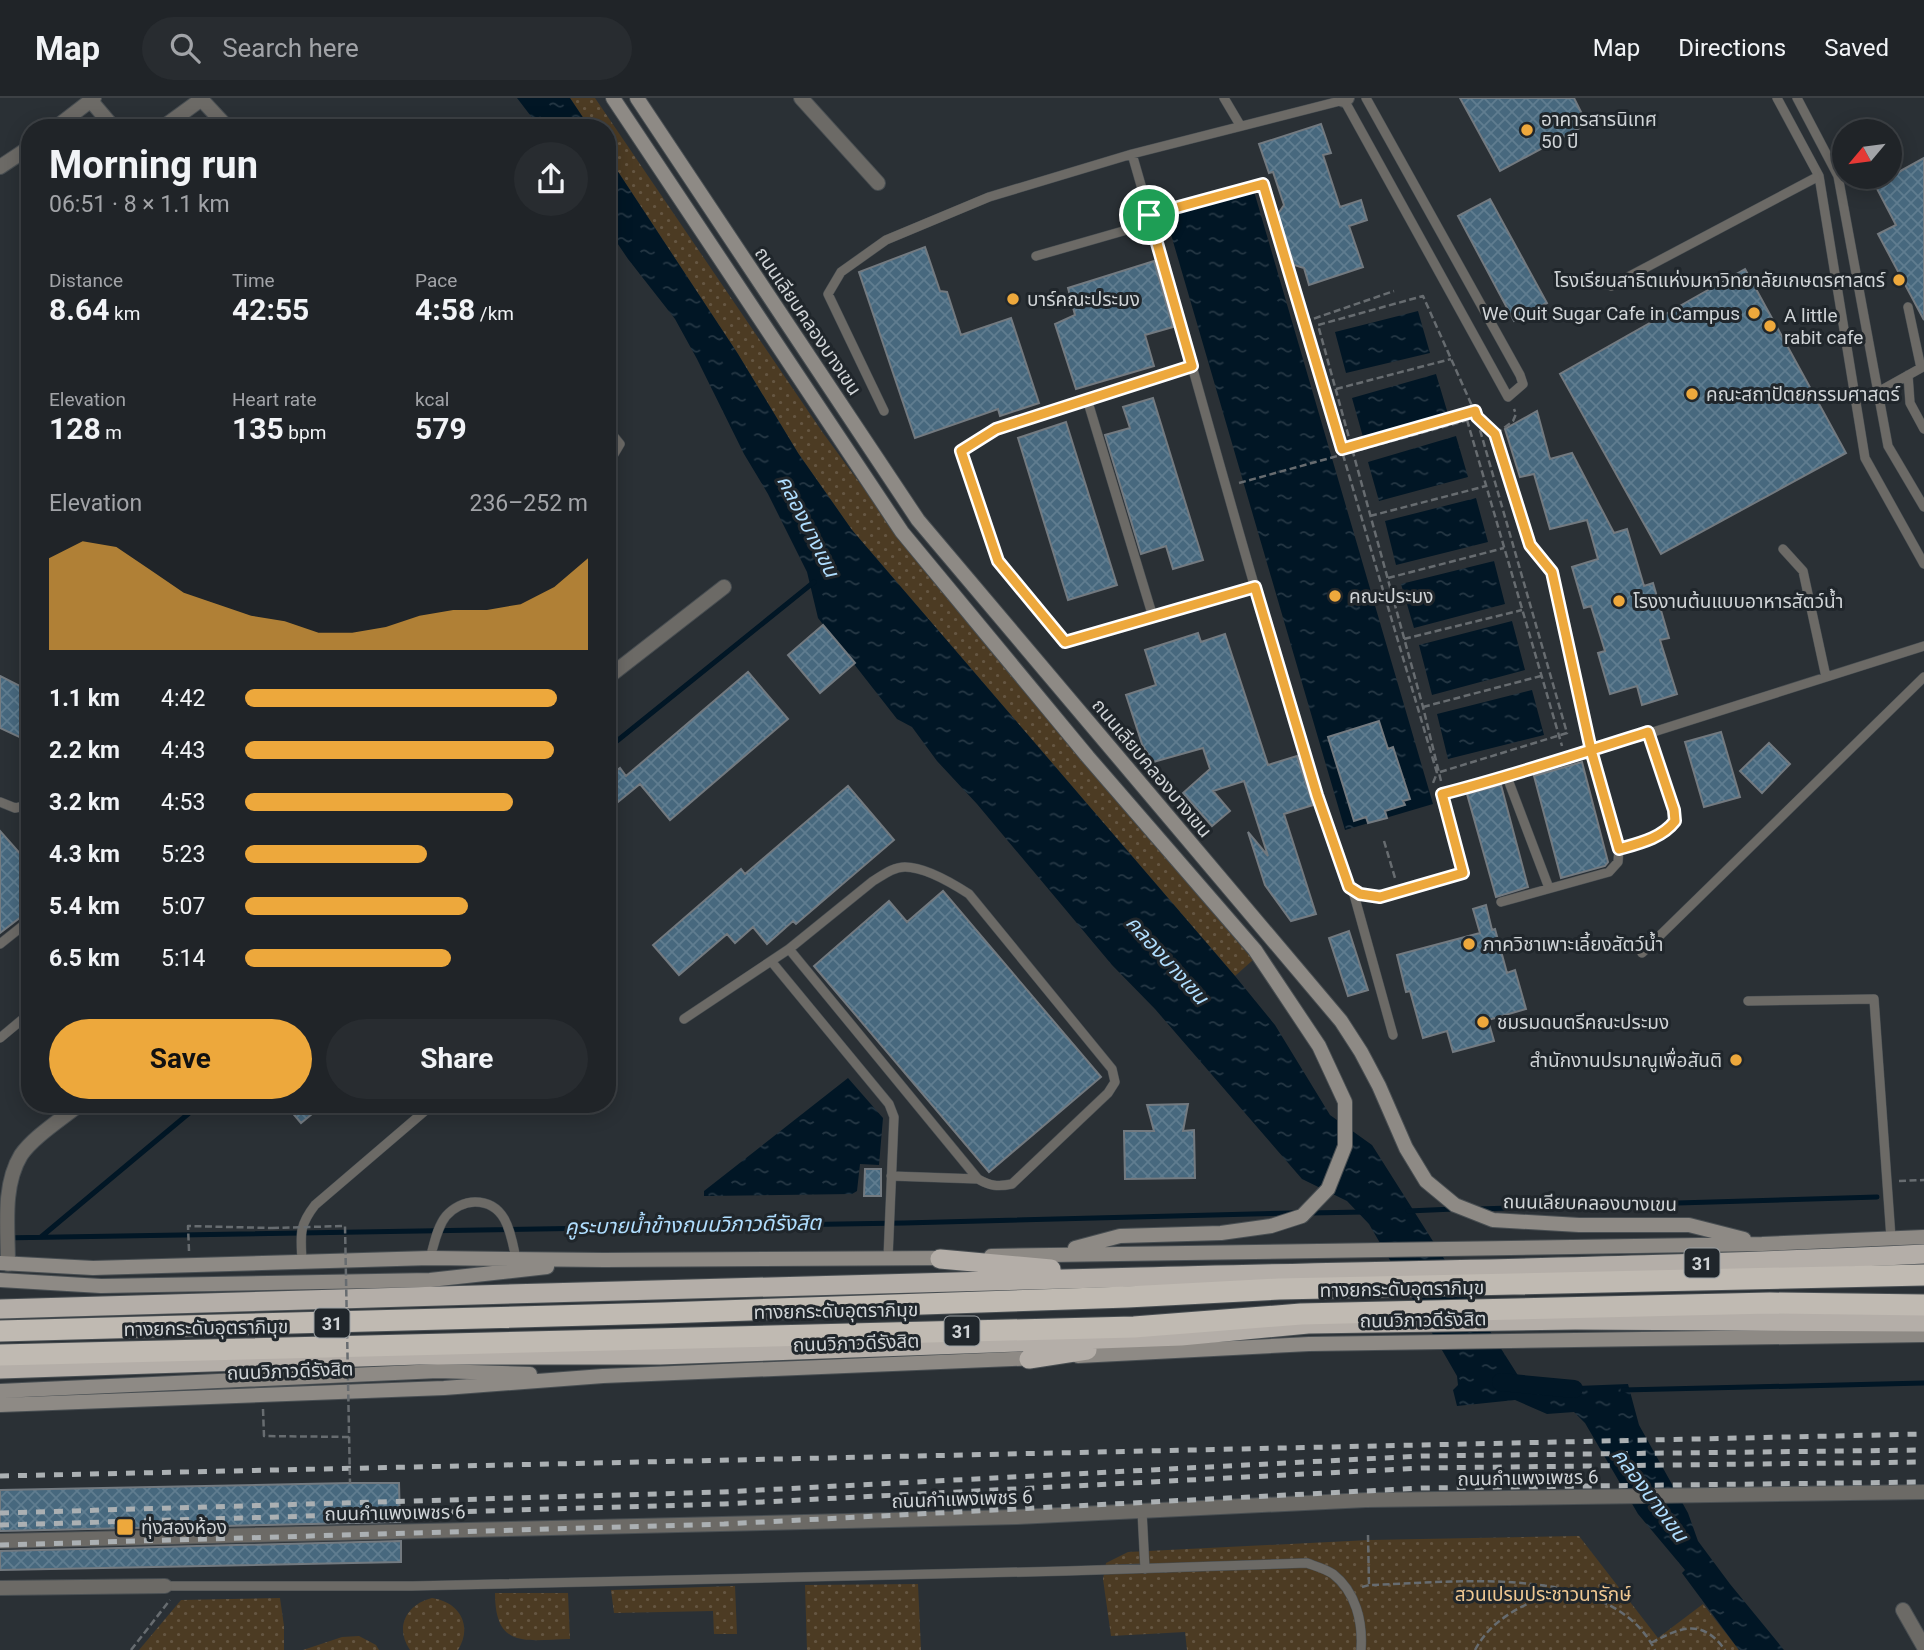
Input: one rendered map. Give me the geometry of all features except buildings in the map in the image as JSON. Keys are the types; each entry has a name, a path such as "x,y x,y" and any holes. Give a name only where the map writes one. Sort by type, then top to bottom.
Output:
{"highway":[{"name":"31","path":"0,1309 1139,1277 1386,1273 1924,1254"},
{"path":"940,1259 1139,1277"},
{"name":"ทางยกระดับอุตราภิมุข","path":"0,1331 677,1313 1279,1289 1924,1275"},
{"name":"ทางยกระดับอุตราภิมุข","path":"0,1355 1135,1327 1301,1314 1770,1303 1924,1305"},
{"name":"ถนนวิภาวดีรังสิต","path":"0,1369 419,1355 660,1355 1181,1336 1308,1324 1516,1321 1924,1322"},
{"path":"1029,1359 1181,1336"}],"main road":[{"name":"ถนนเลียบคลองบางเขน","path":"613,98 902,532 1088,757 1255,950 1319,1046 1345,1101 1345,1146 1328,1189 1302,1216 1271,1226 1221,1233 1120,1236 1050,1254"},
{"name":"ถนนเลียบคลองบางเขน","path":"637,98 918,520 1341,1021 1373,1075 1406,1148 1426,1181 1455,1205 1493,1220 1579,1225 1689,1225 1762,1244"},
{"name":"31","path":"4,1264 93,1268 430,1258 940,1259 1050,1254 1762,1244 1924,1237"},
{"path":"0,1280 101,1286 430,1280 604,1260"},
{"name":"ถนนวิภาวดีรังสิต","path":"0,1405 444,1388 603,1376 1296,1345 1924,1335"},
{"path":"0,1391 438,1371 603,1376"}],"street":[{"path":"801,98 878,183"},
{"path":"67,119 93,99 107,119"},
{"path":"174,119 202,99 220,119"},
{"path":"0,167 21,153"},
{"path":"616,671 724,587"},
{"path":"4,1264 12,1177 22,1154 70,1113"},
{"name":"ถนนกำแพงเพชร 6","path":"0,1541 1017,1517 1366,1500 1924,1492"},
{"path":"0,1588 169,1586"},
{"path":"1903,1610 1924,1647"}],"lane":[{"path":"1224,98 1240,125"},
{"path":"884,411 828,294 841,271 886,240 989,197 1132,154 1345,99 1508,397 1522,384 1520,375 1366,98"},
{"path":"1776,98 1819,176 1865,458 1924,564"},
{"path":"1797,98 1838,176 1888,446 1924,507"},
{"path":"1132,154 1255,587 1317,795 1349,887 1353,891 1393,1035"},
{"path":"1612,285 1819,176"},
{"path":"1036,256 1150,219"},
{"path":"1878,392 1921,368 1909,307"},
{"path":"1192,366 996,429 961,451 998,561 1065,642 1255,587"},
{"path":"1908,375 1910,403 1924,429"},
{"path":"1087,400 1153,617"},
{"path":"1783,549 1802,572 1826,677"},
{"path":"1353,891 1380,897 1463,873 1442,794 1565,760 1924,646"},
{"path":"1642,953 1924,677"},
{"path":"1619,849 1649,840 1671,827 1675,821 1674,810 1648,732"},
{"path":"1501,902 1609,872 1618,862 1619,849 1591,750"},
{"path":"1507,777 1549,888"},
{"path":"0,802 15,808 21,807"},
{"path":"684,1019 789,948 873,881 888,871 905,867 949,881 969,894 1112,1069 1115,1082 1108,1093 1012,1184 989,1185 978,1179 789,948"},
{"path":"0,944 21,927"},
{"path":"771,961 889,1104 895,1127 888,1258"},
{"path":"1748,1000 1874,999 1891,1238"},
{"path":"0,1038 21,1020"},
{"path":"302,1262 303,1223 315,1205 422,1113"},
{"path":"891,1176 978,1179"},
{"path":"430,1258 443,1221 458,1206 471,1202 496,1208 508,1224 516,1259"},
{"path":"1142,1511 1145,1569"},
{"path":"169,1586 412,1586 1307,1563 1331,1573 1349,1593 1357,1610 1362,1636 1361,1650"}],"path":[{"path":"1150,219 1263,184 1342,449 1341,456 1439,772 1431,790"},
{"path":"1304,322 1394,291"},
{"path":"1439,772 1567,733 1477,417 1423,296 1318,325 1423,707 1442,794"},
{"path":"1335,389 1451,359"},
{"path":"1495,434 1513,421 1516,414 1508,397"},
{"path":"1342,449 1475,411"},
{"path":"1477,417 1495,434 1530,545 1552,572 1591,750"},
{"path":"1249,480 1477,417"},
{"path":"1466,420 1565,760"},
{"path":"1370,516 1486,486"},
{"path":"1387,578 1504,548"},
{"path":"1404,639 1522,610"},
{"path":"1423,707 1541,676"},
{"path":"1384,841 1399,892"},
{"path":"1888,1182 1924,1180"},
{"path":"189,1239 188,1226 345,1226 351,1483"},
{"path":"263,1395 264,1436 349,1437"},
{"path":"1368,1535 1369,1585"},
{"path":"1349,1593 1369,1585 1519,1581 1562,1589 1584,1594 1619,1611 1637,1625 1655,1650"},
{"path":"131,1650 167,1606 172,1596 169,1586"},
{"path":"1475,1650 1498,1621 1523,1606 1562,1589"},
{"path":"1651,1643 1686,1627 1703,1630 1725,1650"}],"green space":[{"path":"570,98 595,98 609,119 584,119"},
{"path":"616,129 823,433 922,568 1253,960 1235,976 852,530 798,453 738,354 616,169"},
{"name":"สวนเปรมประชาวนารักษ์","path":"1579,1536 1658,1638 1703,1604 1739,1650 1187,1650 1185,1632 1111,1636 1103,1579 1106,1563 1128,1552 1369,1540"},
{"path":"918,1584 921,1650 807,1650 805,1585"},
{"path":"735,1586 737,1634 714,1634 713,1611 614,1613 611,1590"},
{"path":"495,1593 568,1593 570,1639 527,1640 507,1633 496,1611"},
{"path":"280,1598 284,1650 139,1650 181,1600"},
{"path":"432,1598 450,1604 461,1616 464,1632 458,1650 410,1650 405,1641 403,1625 410,1611 416,1605"},
{"path":"359,1636 376,1645 379,1650 303,1650 342,1637"}],"water":[{"path":"517,98 570,98 584,119 533,119"},
{"path":"616,169 738,354 798,453 852,530 1235,976 1275,1025 1330,1115 1372,1145 1526,1388 1628,1384 1639,1425 1688,1513 1698,1541 1784,1650 1739,1650 1682,1573 1685,1570 1638,1514 1585,1423 1574,1412 1547,1414 1515,1400 1457,1406 1453,1390 1458,1385 1457,1376 1369,1224 1347,1201 1302,1179 1155,1009 1112,965 977,804 937,761 912,727 897,719 818,618 807,572 697,359 675,319 616,241"},
{"path":"1253,188 1433,804 1345,830 1165,214"},
{"path":"1418,311 1430,353 1346,373 1335,332"},
{"path":"1436,374 1448,414 1363,437 1352,398"},
{"path":"1456,436 1468,477 1379,501 1368,462"},
{"path":"1476,498 1488,542 1396,565 1385,521"},
{"path":"1494,561 1505,604 1414,628 1401,584"},
{"path":"1512,621 1525,670 1432,695 1419,645"},
{"path":"1532,690 1544,735 1448,759 1437,714"},
{"path":"848,1078 883,1118 879,1165 860,1164 857,1191 852,1194 704,1196 704,1191"}],"waterway":[{"path":"616,742 814,582"},
{"path":"41,1237 189,1113"},
{"path":"1478,1209 1877,1197"},
{"path":"1408,1211 1454,1209"},
{"name":"คูระบายน้ำข้างถนนวิภาวดีรังสิต","path":"1310,1213 1363,1212"},
{"name":"คูระบายน้ำข้างถนนวิภาวดีรังสิต","path":"0,1238 904,1223 1293,1213"},
{"name":"คลองบางเขน","path":"1501,1382 1574,1389"},
{"path":"1623,1390 1924,1383"}],"railway":[{"path":"0,1476 1924,1434"},
{"path":"0,1513 722,1492 1422,1456 1924,1450"},
{"path":"0,1525 723,1504 1422,1468 1924,1462"},
{"path":"0,1545 724,1524 1423,1488 1924,1482"}],"place":[{"name":"อาคารสารนิเทศ 50 ปี","path":"1527,130"},
{"name":"โรงเรียนสาธิตแห่งมหาวิทยาลัยเกษตรศาสตร์","path":"1899,280"},
{"name":"บาร์คณะประมง","path":"1013,299"},
{"name":"We Quit Sugar Cafe in Campus","path":"1754,313"},
{"name":"A little rabit cafe","path":"1770,326"},
{"name":"คณะสถาปัตยกรรมศาสตร์","path":"1692,394"},
{"name":"คณะประมง","path":"1335,596"},
{"name":"โรงงานต้นแบบอาหารสัตว์น้ำ","path":"1619,601"},
{"name":"ภาควิชาเพาะเลี้ยงสัตว์น้ำ","path":"1469,944"},
{"name":"ชมรมดนตรีคณะประมง","path":"1483,1022"},
{"name":"สำนักงานปรมาณูเพื่อสันติ","path":"1736,1060"},
{"name":"ทุ่งสองห้อง","path":"125,1527"}],"route":[{"path":"1149,215 1192,366 996,429 961,451 998,561 1065,642 1255,587 1317,795 1349,887 1360,894 1380,897 1463,873 1442,794 1565,760 1591,750 1648,732 1674,810 1675,821 1671,827 1649,840 1619,849 1591,750 1552,572 1530,545 1495,434 1477,417 1475,411 1342,449 1263,184 1149,215"}]}
